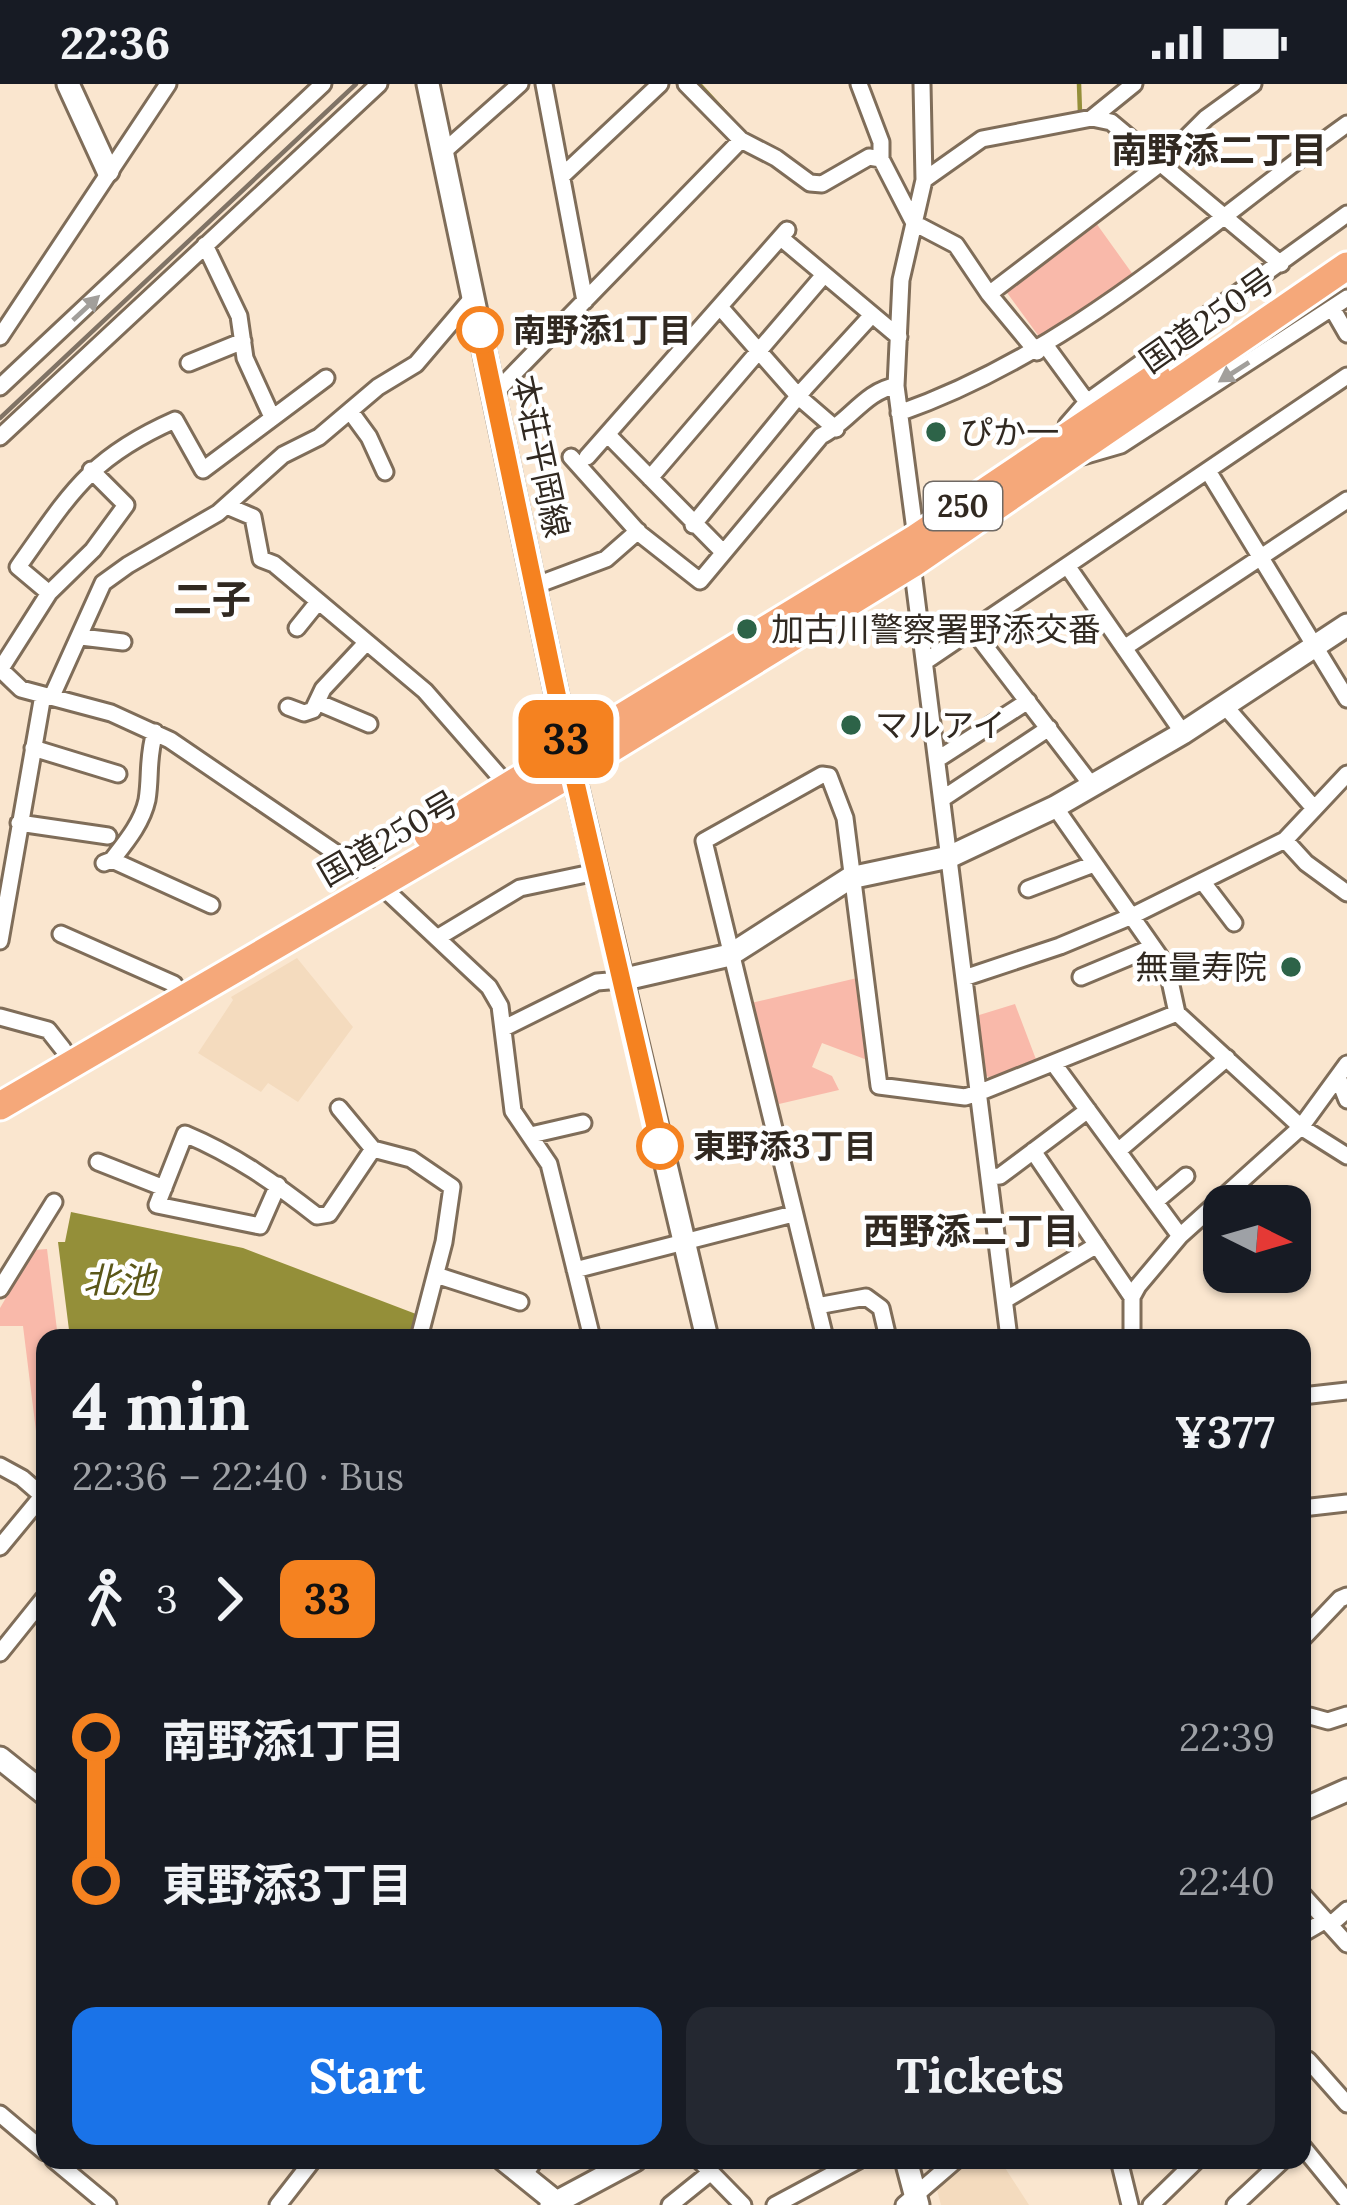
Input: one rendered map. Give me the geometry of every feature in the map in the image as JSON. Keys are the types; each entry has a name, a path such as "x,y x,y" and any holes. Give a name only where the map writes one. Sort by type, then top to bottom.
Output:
{"highway":[{"name":"国道250号","path":"1053,458 1347,246"},
{"name":"国道250号","path":"0,1106 914,551 1347,266"},
{"name":"国道250号","path":"0,1085 174,984 372,879 508,786 571,761"}],"street":[{"path":"68,84 108,171"},
{"path":"0,337 168,84"},
{"path":"0,387 323,84"},
{"path":"0,437 379,84"},
{"name":"本荘平岡線","path":"428,84 571,761 705,1329"},
{"path":"442,153 520,84"},
{"path":"544,84 585,301"},
{"path":"562,176 660,84"},
{"path":"686,84 741,140 810,183 821,184 869,157 881,159"},
{"path":"859,84 881,142 881,159 914,223 956,245 989,294 1087,402"},
{"path":"922,84 924,181 902,280 896,386 1008,1329"},
{"path":"1092,118 1112,92 1134,84"},
{"path":"989,294 1161,163 1206,118 1253,84"},
{"path":"924,181 982,139 1092,118 1111,122 1281,264"},
{"path":"899,413 1041,349 1125,292 1347,124"},
{"path":"494,394 741,140"},
{"path":"1053,458 1087,402 1347,214"},
{"path":"896,386 881,388 836,429 821,436 700,581 638,531 579,457 609,436 784,234 823,276 899,337"},
{"path":"205,245 239,316 245,358 272,417"},
{"path":"650,478 823,276"},
{"path":"1,932 32,748 47,696 81,637 103,583 227,506 283,455 307,445 416,364 473,297"},
{"path":"1053,458 1121,445 1347,298"},
{"path":"720,307 758,354 836,429"},
{"path":"1332,308 1347,334"},
{"path":"693,525 871,316"},
{"path":"189,363 243,341"},
{"path":"926,661 1347,376"},
{"path":"49,593 18,567 91,470 136,438 175,420 202,470 326,378"},
{"path":"350,411 385,472"},
{"path":"609,436 723,552"},
{"path":"91,470 126,506 93,550 49,593 0,670 20,689 110,713 155,732 372,879 489,987 505,1028 513,1111 550,1164 590,1329"},
{"path":"1208,471 1347,698"},
{"path":"1124,648 1347,500"},
{"path":"227,506 253,517 257,566 274,564 425,692 508,786"},
{"path":"534,586 606,559 638,531"},
{"path":"1068,567 1183,734"},
{"path":"297,628 318,602"},
{"path":"505,1028 597,982 730,955 850,878 949,857 1055,807 1183,734 1347,625"},
{"path":"972,629 1093,787"},
{"path":"81,637 123,642"},
{"path":"288,706 304,713 314,710 323,689 366,643"},
{"path":"938,759 1028,701"},
{"path":"317,702 369,724"},
{"path":"1223,705 1312,807"},
{"path":"942,799 1049,728"},
{"path":"155,732 141,818 108,861 211,905"},
{"path":"32,748 118,774"},
{"path":"964,978 1132,916 1285,840 1347,774"},
{"path":"823,1329 704,841 822,775 829,776 845,818 879,1086 979,1094 1177,1012"},
{"path":"1055,807 1168,967 1177,1012 1301,1127 1347,1156"},
{"path":"19,823 108,836"},
{"path":"1285,840 1306,863 1347,893"},
{"path":"1028,889 1094,864"},
{"path":"437,938 520,888 596,872"},
{"path":"1202,881 1234,923"},
{"path":"61,934 174,984"},
{"path":"1082,977 1153,947"},
{"path":"0,1017 48,1030 63,1048"},
{"path":"1118,1151 1227,1058"},
{"path":"1054,1064 1180,1236"},
{"path":"1132,1298 1180,1236 1301,1127 1342,1071"},
{"path":"1342,1071 1346,1096"},
{"path":"339,1108 373,1149 411,1160 452,1187 421,1329"},
{"path":"989,1177 1000,1176 1088,1110"},
{"path":"531,1135 583,1123"},
{"path":"278,1185 260,1226 158,1205 185,1134 232,1154 278,1185 317,1216 329,1214 373,1149"},
{"path":"1034,1151 1132,1298 1132,1329"},
{"path":"98,1162 164,1188"},
{"path":"1156,1202 1186,1176"},
{"path":"0,1289 54,1202"},
{"path":"575,1270 793,1214"},
{"path":"1005,1300 1097,1245"},
{"path":"436,1275 520,1302"},
{"path":"817,1306 866,1297 881,1308 886,1329"},
{"path":"1311,1395 1347,1391"},
{"path":"0,1466 36,1491"},
{"path":"1311,1507 1347,1503"},
{"path":"0,1547 36,1506"},
{"path":"1311,1630 1347,1596"},
{"path":"0,1653 36,1608"},
{"path":"1311,1716 1328,1721 1347,1715"},
{"path":"0,1758 36,1787"},
{"path":"1311,1806 1347,1790"},
{"path":"1311,1904 1347,1943"},
{"path":"1311,1930 1347,1910"},
{"path":"1311,2063 1347,2104"},
{"path":"0,2114 36,2144"},
{"path":"1311,2155 1344,2189"},
{"path":"77,2169 108,2205"},
{"path":"278,2205 306,2169"},
{"path":"530,2169 556,2204 619,2169"},
{"path":"670,2205 702,2169"},
{"path":"708,2169 743,2205"},
{"path":"775,2205 842,2169"},
{"path":"908,2169 913,2202"},
{"path":"913,2202 947,2169"},
{"path":"1121,2169 1130,2205"},
{"path":"1151,2205 1188,2169"},
{"path":"1235,2205 1273,2169"}],"shaded area":[{"path":"1096,223 1134,276 1043,342 1005,290"},
{"path":"297,958 353,1027 298,1102 268,1083 261,1092 198,1053 231,997"},
{"path":"857,978 870,1061 822,1043 812,1067 832,1076 839,1090 779,1104 751,1003"},
{"path":"1015,1004 1037,1062 995,1080 984,1075 976,1016"},
{"path":"47,1249 57,1329 36,1329 36,1431 23,1326 0,1326 0,1308 34,1250"},
{"path":"957,2169 1006,2169 1029,2205 941,2205 937,2190"}],"water":[{"name":"北池","path":"71,1212 243,1248 416,1314 412,1329 69,1329 58,1242 65,1242"}],"waterway":[{"path":"699,84 734,122"},
{"path":"1079,84 1080,113"}],"railway":[{"path":"0,418 356,84"}],"bus line":[{"name":"33","path":"480,330 573,772 660,1146"}],"place":[{"name":"南野添1丁目","path":"480,330"},
{"name":"ぴか一","path":"936,432"},
{"name":"加古川警察署野添交番","path":"747,629"},
{"name":"マルアイ","path":"851,725"},
{"name":"無量寿院","path":"1291,967"},
{"name":"東野添3丁目","path":"660,1146"}],"district":[{"name":"南野添二丁目","path":"1219,150"},
{"name":"二子","path":"212,599"},
{"name":"西野添二丁目","path":"971,1231"}]}
